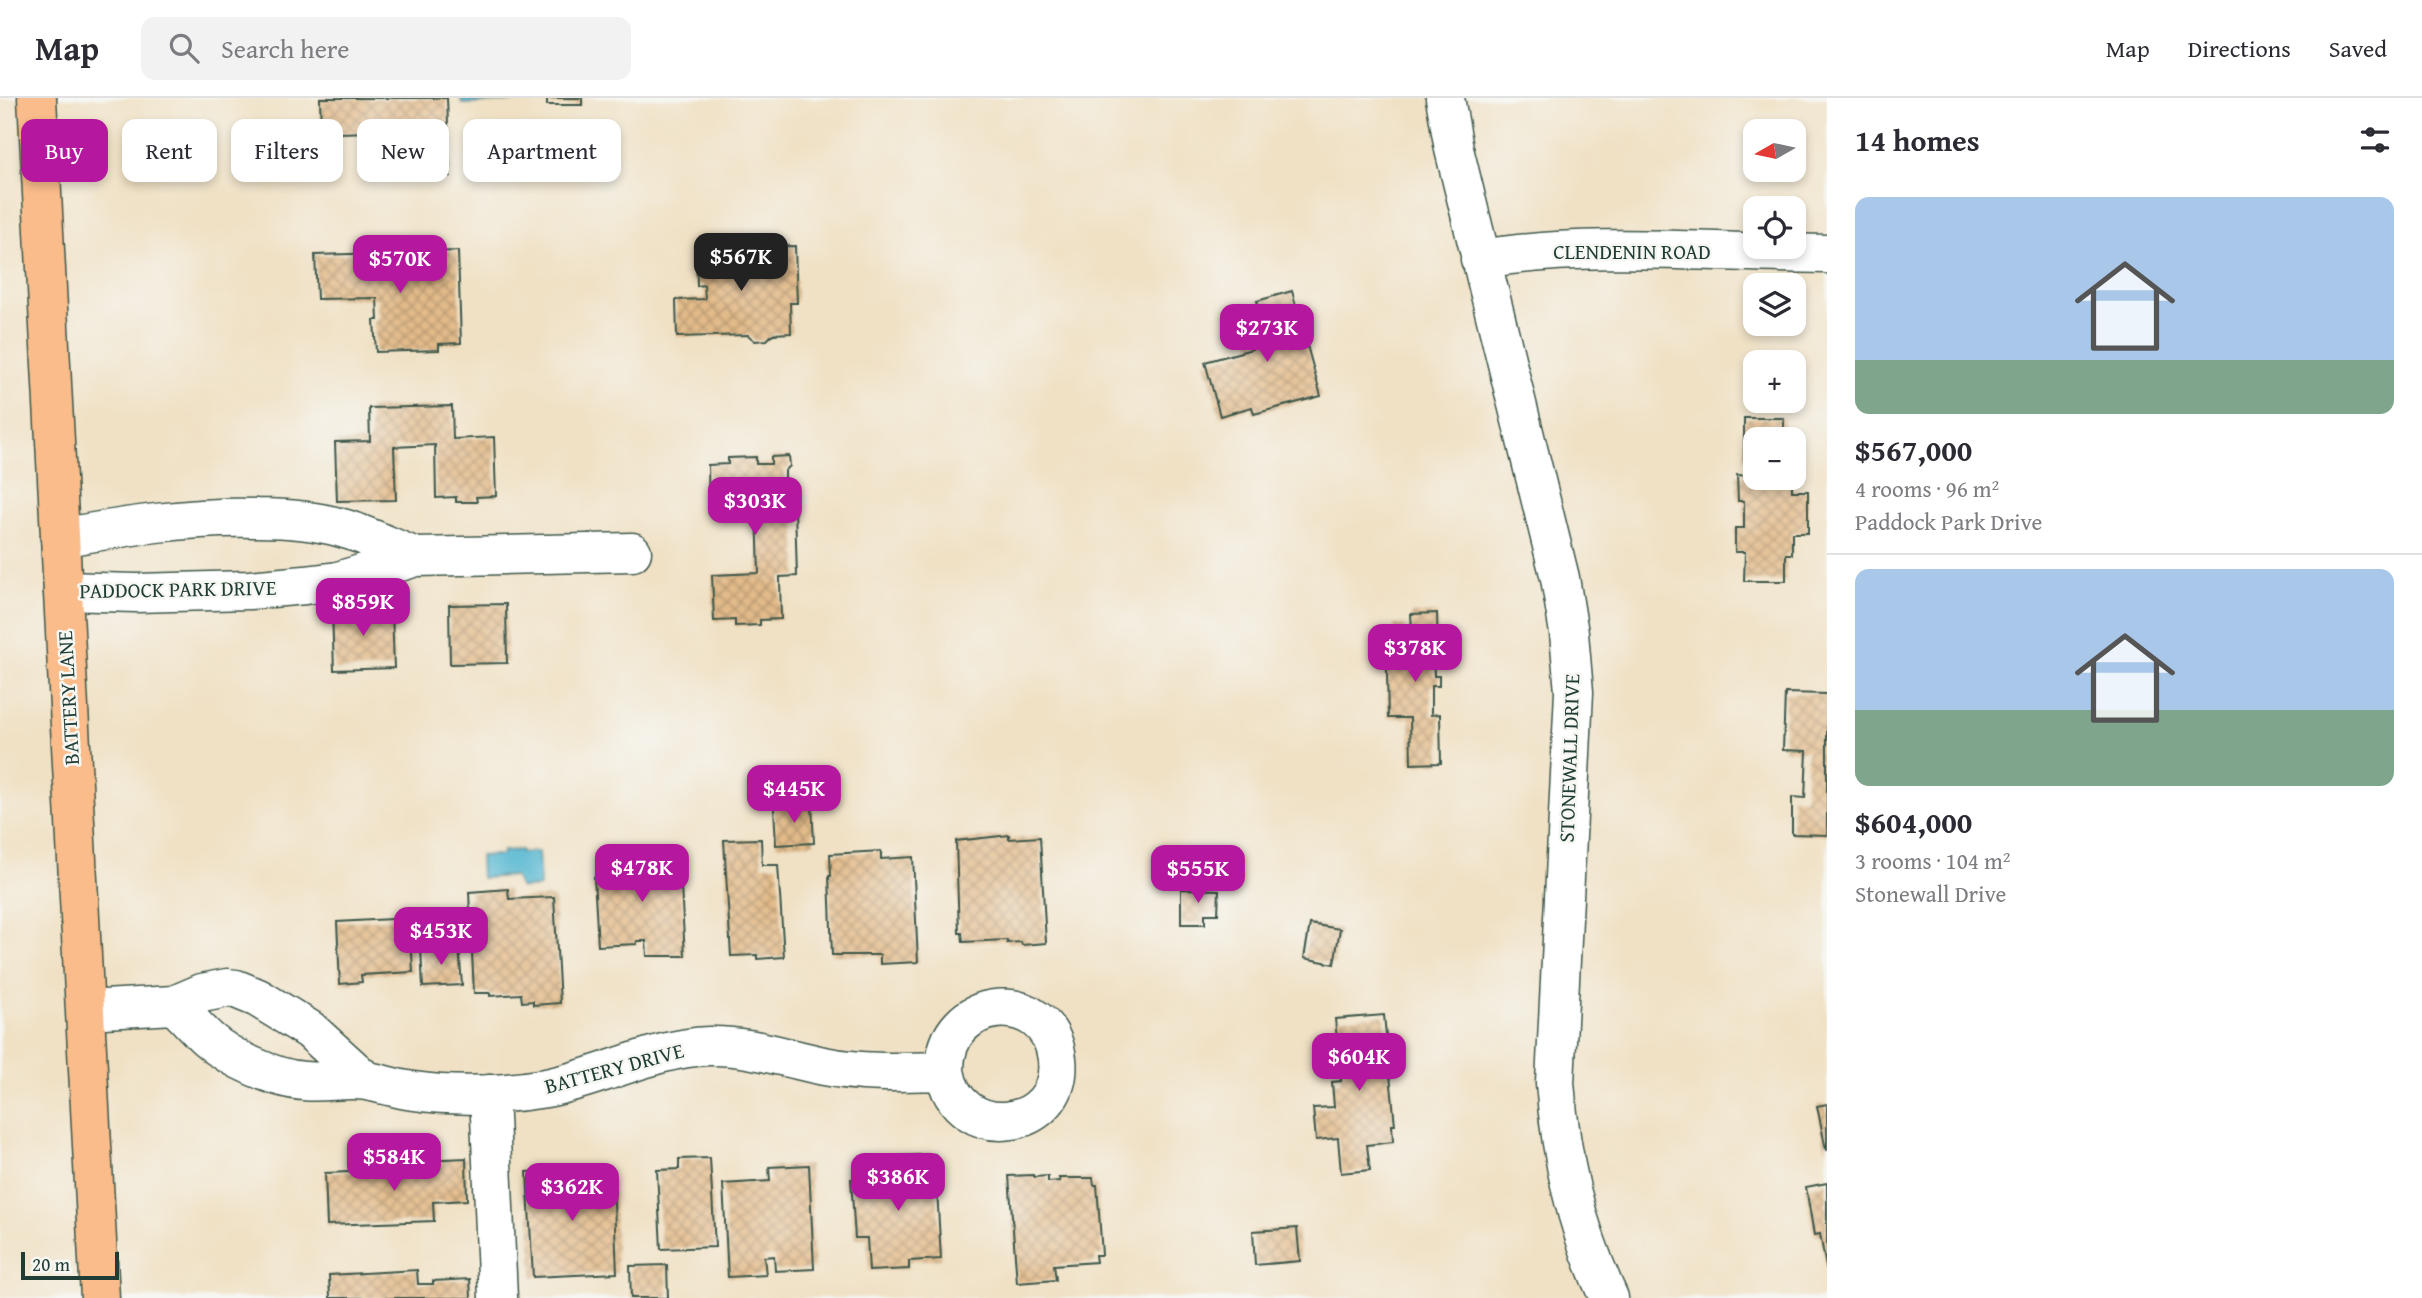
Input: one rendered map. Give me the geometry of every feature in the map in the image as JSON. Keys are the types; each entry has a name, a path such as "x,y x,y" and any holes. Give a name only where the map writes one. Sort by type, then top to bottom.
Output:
{"main road":[{"name":"BATTERY LANE","path":"37,98 100,1298"}],"street":[{"name":"STONEWALL DRIVE","path":"1445,98 1480,259 1560,578 1569,634 1574,692 1555,1083 1559,1136 1575,1207 1595,1267 1609,1298"},
{"name":"CLENDENIN ROAD","path":"1480,259 1532,252 1602,249 1827,254"},
{"name":"PADDOCK PARK DRIVE","path":"60,538 170,520 221,517 286,518 342,528 416,557"},
{"name":"PADDOCK PARK DRIVE","path":"62,591 136,593 260,589 338,581 416,557 632,552"},
{"path":"86,1010 174,1005 202,993 227,988 246,992 310,1030 366,1081"},
{"name":"BATTERY DRIVE","path":"174,1005 209,1041 269,1073 301,1081 366,1081 415,1091 489,1094 556,1086 679,1049 709,1046 759,1050 849,1070 901,1073 945,1071"},
{"path":"489,1094 498,1298"}],"water":[{"path":"461,98 522,98 522,101 462,104"},
{"path":"521,850 521,853 538,852 540,887 520,888 514,876 481,878 480,856 502,855 503,851"}],"building":[{"path":"320,98 447,98 448,119 357,119 357,132 343,133 343,119 321,119"},
{"path":"547,98 582,98 582,105 547,105"},
{"path":"795,246 797,303 790,303 791,333 773,334 767,340 755,341 748,335 677,337 676,300 705,299 704,285 697,286 696,249"},
{"path":"458,251 461,343 439,344 439,350 376,352 374,320 378,320 377,298 317,299 315,255"},
{"path":"1292,291 1321,396 1254,414 1252,407 1220,416 1205,362 1252,349 1246,325 1263,320 1257,301"},
{"path":"452,406 453,439 494,437 496,496 476,497 477,502 456,502 456,497 436,498 435,445 394,447 396,500 337,501 335,442 370,441 369,408"},
{"path":"1744,418 1784,418 1784,427 1744,427"},
{"path":"789,456 790,466 785,471 785,490 791,496 791,508 795,508 797,576 780,577 781,619 760,620 760,625 735,626 735,620 714,621 712,575 759,573 757,512 709,514 708,465 728,464 728,458 756,457 756,464 771,464 771,457"},
{"path":"1737,475 1743,475 1743,490 1808,491 1808,533 1792,533 1792,554 1786,554 1786,581 1744,581 1745,552 1735,552 1735,528 1744,528 1744,501 1738,501"},
{"path":"373,602 373,609 392,609 394,668 334,670 332,610 350,609 350,603"},
{"path":"506,604 507,663 450,664 449,605"},
{"path":"1437,613 1438,655 1433,655 1434,676 1439,676 1439,686 1431,686 1431,715 1440,714 1441,763 1411,764 1410,718 1388,718 1386,630 1394,630 1394,625 1405,625 1405,630 1412,629 1411,614"},
{"path":"1785,693 1827,694 1827,835 1792,834 1792,797 1805,798 1807,751 1783,750"},
{"path":"812,805 814,843 776,845 774,807"},
{"path":"1009,835 1009,839 1040,837 1046,943 1022,945 1021,942 1007,943 1007,940 963,942 962,933 959,933 956,841"},
{"path":"761,839 762,865 778,865 784,957 757,959 757,955 731,956 724,840"},
{"path":"679,851 685,956 647,956 646,941 598,946 594,877 603,876 602,861 628,860 628,868 643,867 642,852"},
{"path":"881,851 881,859 913,857 918,962 880,964 880,955 832,955 830,854"},
{"path":"508,889 509,899 554,897 560,1003 533,1005 533,1001 522,1002 521,994 490,996 490,993 474,993 469,892"},
{"path":"1181,889 1219,890 1218,914 1205,914 1205,924 1181,924"},
{"path":"410,918 413,972 361,975 362,982 340,984 337,922"},
{"path":"1310,924 1340,929 1334,964 1304,958"},
{"path":"459,947 462,985 423,987 421,949"},
{"path":"1384,1015 1395,1125 1392,1125 1393,1142 1367,1145 1370,1170 1341,1173 1338,1138 1316,1140 1313,1108 1334,1107 1332,1082 1341,1081 1335,1019"},
{"path":"1827,1104 1827,1150 1826,1150 1817,1106"},
{"path":"935,1154 941,1259 909,1261 909,1269 869,1271 867,1238 855,1238 851,1179 855,1179 855,1171 898,1169 898,1156"},
{"path":"466,1158 467,1200 433,1202 434,1221 327,1225 325,1173 425,1169 425,1160"},
{"path":"710,1158 715,1247 661,1249 657,1170 679,1169 679,1159"},
{"path":"809,1165 814,1269 775,1271 774,1256 764,1257 766,1275 728,1277 723,1184 770,1181 769,1167"},
{"path":"564,1170 564,1175 575,1174 575,1171 598,1170 598,1173 610,1173 613,1180 617,1273 533,1277 527,1172"},
{"path":"1009,1176 1048,1176 1048,1182 1060,1181 1059,1178 1093,1178 1094,1185 1097,1185 1102,1255 1095,1255 1096,1262 1054,1265 1056,1280 1017,1283"},
{"path":"1827,1183 1826,1267 1820,1234 1814,1235 1806,1187"},
{"path":"1297,1228 1300,1261 1255,1265 1253,1231"},
{"path":"667,1265 668,1298 631,1298 630,1266"},
{"path":"417,1270 418,1284 470,1279 471,1298 330,1298 329,1275"}]}
